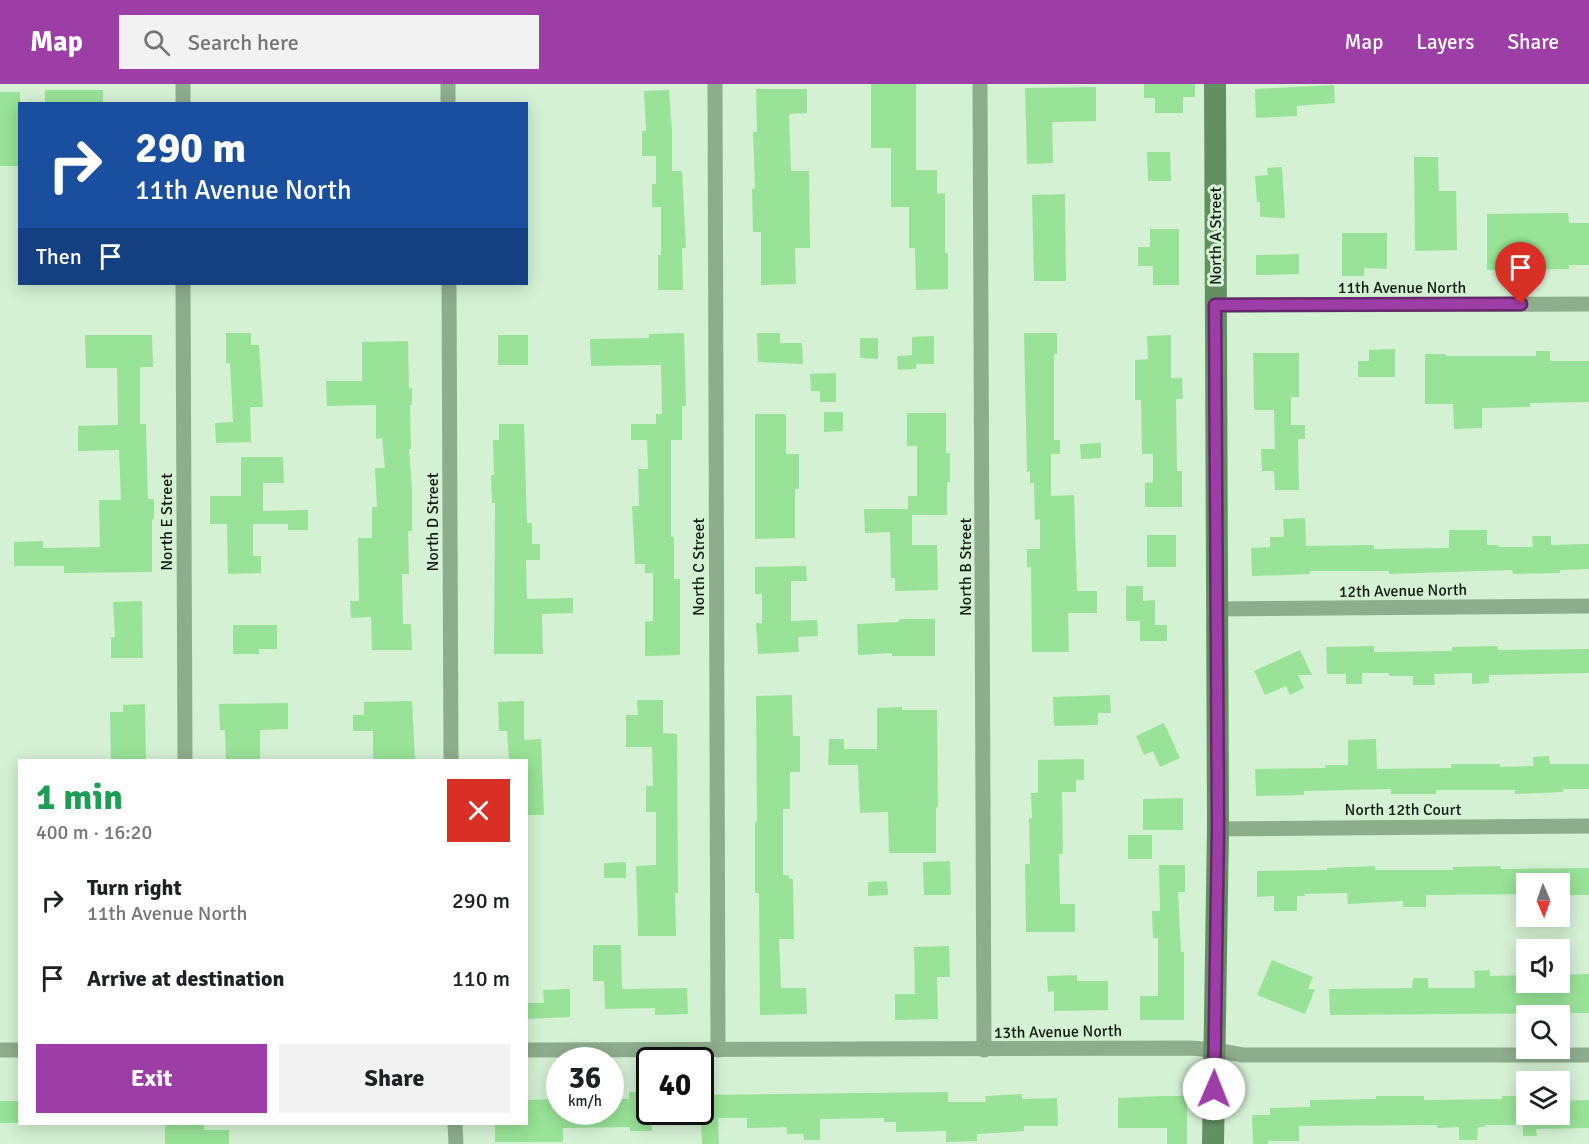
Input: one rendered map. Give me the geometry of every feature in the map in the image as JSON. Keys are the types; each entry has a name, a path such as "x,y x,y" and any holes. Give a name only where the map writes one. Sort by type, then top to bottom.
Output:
{"street":[{"path":"183,84 183,102"},
{"path":"448,84 448,102"},
{"name":"North C Street","path":"715,84 718,1050"},
{"name":"North B Street","path":"980,84 984,1050"},
{"name":"North A Street","path":"1213,1144 1218,829 1215,84"},
{"name":"North E Street","path":"183,285 185,759"},
{"name":"North D Street","path":"449,285 451,759"},
{"name":"11th Avenue North","path":"1215,305 1589,304"},
{"name":"12th Avenue North","path":"1217,609 1589,606"},
{"name":"North 12th Court","path":"1218,829 1589,826"},
{"name":"13th Avenue North","path":"528,1050 1190,1048 1243,1055 1589,1055"},
{"path":"0,1050 18,1050"},
{"path":"455,1125 456,1144"}],"building":[{"path":"871,84 916,84 916,170 937,170 937,194 945,193 945,253 948,253 948,289 916,290 915,248 909,248 909,207 891,207 891,148 871,148"},
{"path":"1144,84 1195,84 1195,97 1183,97 1183,113 1155,113 1155,98 1144,98"},
{"path":"1334,85 1335,103 1297,106 1297,116 1256,118 1255,89"},
{"path":"1096,87 1096,121 1052,122 1053,163 1027,164 1025,88"},
{"path":"756,89 807,89 807,113 789,114 791,171 809,171 810,248 795,248 796,284 761,285 761,232 753,232 752,189 755,188 753,132 757,132"},
{"path":"45,90 103,90 103,102 45,102"},
{"path":"669,90 672,171 682,171 686,248 682,248 683,290 658,290 661,207 652,207 652,184 656,184 656,156 642,156 642,131 646,131 644,91"},
{"path":"0,92 20,92 18,166 0,166"},
{"path":"1147,152 1170,152 1171,181 1148,181"},
{"path":"1414,157 1438,157 1439,191 1456,191 1457,250 1415,251"},
{"path":"1282,167 1285,218 1260,217 1260,202 1257,202 1255,176 1268,175 1267,168"},
{"path":"1065,194 1066,281 1034,281 1032,195"},
{"path":"1568,213 1569,223 1589,223 1589,265 1569,265 1569,269 1487,270 1487,214"},
{"path":"1150,229 1179,229 1179,285 1153,285 1153,266 1138,266 1138,247 1150,247"},
{"path":"1342,233 1387,233 1387,269 1364,268 1364,276 1342,276"},
{"path":"1299,254 1299,274 1256,275 1256,255"},
{"path":"226,333 251,333 251,345 259,345 263,407 250,407 251,442 216,443 215,423 233,422 230,363 226,363"},
{"path":"684,333 686,406 682,406 682,440 671,440 671,537 674,537 674,579 680,579 680,655 645,656 645,622 653,621 653,573 645,573 645,564 635,564 632,506 639,506 638,469 648,469 647,440 631,440 631,424 656,424 656,414 662,414 661,365 591,366 590,339 649,338 649,334"},
{"path":"757,333 780,333 780,343 802,343 803,364 758,362"},
{"path":"1024,333 1057,333 1057,354 1054,354 1054,440 1060,440 1060,454 1051,454 1051,496 1074,495 1077,591 1097,591 1097,613 1068,613 1069,652 1032,652 1031,567 1027,567 1027,549 1040,549 1040,519 1035,520 1034,483 1030,483 1030,471 1027,472"},
{"path":"85,335 152,335 153,367 140,367 140,424 146,424 148,499 154,499 152,572 64,573 64,566 14,566 14,542 43,541 43,548 100,547 99,500 121,500 119,450 78,451 78,426 118,425 117,368 86,368"},
{"path":"498,335 528,335 528,365 498,365"},
{"path":"1171,335 1171,378 1182,378 1183,399 1176,399 1177,471 1182,471 1182,507 1145,507 1145,483 1153,482 1153,454 1142,454 1141,400 1135,400 1135,360 1148,359 1147,336"},
{"path":"934,336 934,364 916,364 916,369 898,370 897,356 912,355 912,337"},
{"path":"860,338 878,338 878,359 860,358"},
{"path":"408,341 409,388 412,388 411,449 409,449 412,531 408,531 409,574 402,574 403,624 411,624 412,650 372,650 371,617 351,618 350,601 359,601 358,538 372,538 372,507 377,507 375,468 385,468 382,438 376,439 376,405 327,406 326,381 362,381 362,342"},
{"path":"1395,349 1395,377 1358,377 1358,361 1369,361 1369,350"},
{"path":"1536,351 1550,351 1550,361 1589,361 1589,402 1530,403 1530,407 1482,408 1482,428 1454,429 1453,404 1425,404 1425,354 1536,356"},
{"path":"1253,353 1299,353 1299,397 1291,397 1291,425 1305,425 1305,439 1298,439 1299,490 1275,490 1274,471 1262,471 1261,449 1275,449 1274,410 1254,410"},
{"path":"836,373 836,402 820,402 820,391 811,391 810,374"},
{"path":"824,412 843,412 843,431 824,432"},
{"path":"907,413 946,413 946,453 950,453 947,515 912,515 912,545 937,545 938,590 895,591 895,578 891,578 890,532 865,533 864,509 908,509 908,496 917,496 917,446 907,446"},
{"path":"755,414 786,414 786,454 799,454 799,489 795,489 795,538 755,539"},
{"path":"499,424 524,424 527,523 532,523 532,544 540,544 540,560 526,560 527,599 573,598 573,613 542,614 543,654 494,654 495,503 492,503 491,475 494,475 493,440 499,440"},
{"path":"1101,443 1101,458 1081,459 1080,444"},
{"path":"241,457 283,457 284,483 263,483 263,511 308,510 308,530 288,530 288,524 253,524 253,556 261,556 261,573 228,574 227,524 210,524 210,496 241,496"},
{"path":"1305,518 1306,546 1374,545 1374,549 1449,548 1449,530 1487,530 1487,545 1498,545 1499,547 1533,547 1532,536 1551,536 1551,545 1589,544 1589,569 1560,570 1560,573 1513,574 1512,570 1389,574 1389,571 1310,571 1310,574 1252,576 1251,548 1270,547 1270,537 1284,537 1283,519"},
{"path":"1147,535 1176,535 1176,567 1147,567"},
{"path":"806,566 807,581 791,581 791,621 817,620 818,636 798,637 799,652 758,654 756,623 762,623 762,594 755,594 755,567"},
{"path":"1126,586 1143,586 1143,601 1155,600 1155,625 1167,625 1167,641 1140,641 1140,621 1126,621"},
{"path":"142,601 143,658 111,658 111,637 115,637 113,602"},
{"path":"899,619 935,619 935,656 892,656 892,653 858,655 857,624 899,622"},
{"path":"233,625 277,625 277,649 259,649 259,654 233,654"},
{"path":"1374,646 1374,652 1452,651 1452,647 1498,646 1498,650 1589,649 1589,673 1489,675 1489,683 1472,684 1472,673 1434,674 1435,685 1413,685 1413,676 1389,676 1389,673 1362,673 1362,684 1346,684 1346,674 1327,674 1326,647"},
{"path":"1300,650 1312,675 1298,675 1304,688 1290,695 1286,686 1265,695 1254,671"},
{"path":"792,695 793,736 800,736 800,772 790,772 790,809 783,809 783,875 789,875 789,879 793,879 794,939 779,939 781,988 806,988 807,1014 760,1015 759,893 755,893 756,696"},
{"path":"1110,695 1111,713 1098,713 1098,725 1054,726 1053,697"},
{"path":"637,700 663,700 663,733 677,734 676,936 638,936 636,866 656,865 656,812 646,812 646,786 653,786 652,747 626,747 626,715 638,715"},
{"path":"412,701 415,759 373,759 373,731 353,731 353,715 364,715 364,702"},
{"path":"524,701 524,740 541,739 544,815 528,815 528,759 509,759 507,731 499,731 498,702"},
{"path":"288,703 288,729 260,730 260,759 226,759 225,730 220,730 219,704"},
{"path":"145,704 146,759 111,759 110,712 123,712 123,705"},
{"path":"902,707 902,710 937,710 936,853 889,853 888,812 860,813 858,765 828,765 829,739 844,739 844,749 877,749 877,708"},
{"path":"1164,723 1180,758 1160,767 1153,751 1144,755 1136,736"},
{"path":"1376,739 1377,769 1451,768 1451,764 1500,764 1500,767 1534,766 1533,757 1549,756 1550,764 1589,764 1589,789 1515,794 1515,790 1436,790 1436,794 1391,794 1391,789 1304,791 1304,795 1256,796 1255,769 1326,768 1325,765 1348,765 1348,740"},
{"path":"1084,759 1084,780 1076,780 1076,792 1062,792 1063,854 1059,854 1060,904 1075,904 1075,932 1026,932 1025,864 1030,864 1029,818 1032,818 1031,793 1038,793 1038,760"},
{"path":"1183,798 1183,830 1143,830 1143,799"},
{"path":"1128,835 1152,835 1152,859 1128,859"},
{"path":"950,861 951,895 924,895 923,862"},
{"path":"626,862 626,878 604,878 604,863"},
{"path":"1159,865 1185,865 1185,892 1178,892 1181,952 1184,952 1184,1020 1140,1020 1140,996 1158,996 1158,938 1153,938 1152,911 1160,911"},
{"path":"1375,866 1375,870 1453,870 1453,867 1500,866 1501,869 1589,868 1589,895 1570,895 1570,873 1516,873 1516,894 1426,895 1426,907 1403,907 1403,901 1348,904 1347,893 1304,894 1305,896 1297,896 1297,911 1274,911 1274,896 1257,897 1257,871 1327,870 1327,868"},
{"path":"887,881 888,895 868,896 868,882"},
{"path":"593,945 621,945 622,989 687,988 688,1014 655,1015 655,1008 605,1009 604,981 593,981"},
{"path":"949,946 950,977 937,977 938,1019 895,1020 895,994 915,994 914,947"},
{"path":"1272,960 1313,977 1308,989 1315,989 1305,1014 1257,995"},
{"path":"1490,970 1490,976 1516,975 1516,993 1570,993 1570,975 1589,974 1589,1013 1570,1013 1570,1005 1516,1005 1516,1014 1330,1015 1329,989 1412,988 1413,978 1428,978 1428,988 1475,988 1474,971"},
{"path":"1077,975 1077,981 1108,981 1108,1010 1054,1011 1054,991 1048,992 1047,976"},
{"path":"570,989 570,1017 528,1019 528,1003 544,1003 543,990"},
{"path":"629,1092 636,1092 636,1125 652,1125 652,1131 630,1131 630,1127 563,1128 563,1142 495,1142 495,1125 528,1125 528,1100 546,1099 546,1125 624,1125 624,1099 629,1099"},
{"path":"948,1092 948,1102 986,1102 985,1096 1022,1094 1022,1099 1057,1098 1058,1126 1024,1126 1024,1131 977,1134 977,1141 946,1142 946,1131 896,1132 896,1122 884,1122 884,1118 820,1119 820,1140 804,1140 803,1134 787,1134 787,1127 747,1128 747,1118 718,1118 719,1144 702,1144 701,1125 714,1125 714,1095"},
{"path":"1187,1096 1187,1144 1167,1144 1167,1128 1118,1128 1118,1098"},
{"path":"1376,1096 1424,1096 1424,1100 1502,1099 1502,1096 1516,1096 1516,1125 1478,1127 1477,1140 1459,1140 1459,1127 1437,1128 1437,1125 1299,1126 1299,1141 1268,1141 1268,1144 1253,1144 1252,1115 1270,1115 1270,1108 1310,1107 1310,1100 1376,1099"},
{"path":"1589,1100 1589,1128 1536,1129 1537,1136 1523,1136 1523,1125 1570,1125 1570,1101"},
{"path":"0,1101 18,1101 18,1123 0,1123"},
{"path":"165,1125 204,1125 204,1130 229,1130 229,1144 165,1144"}],"route":[{"path":"1214,1089 1218,829 1215,305 1521,304"}]}
